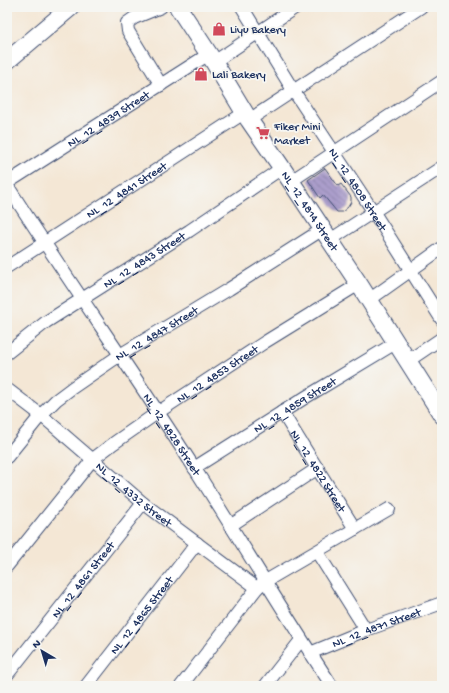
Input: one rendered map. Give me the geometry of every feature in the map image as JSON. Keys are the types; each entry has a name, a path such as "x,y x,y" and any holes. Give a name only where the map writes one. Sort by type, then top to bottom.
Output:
{"street":[{"path":"7,61 71,7"},
{"path":"161,7 134,18 127,24 128,31 161,85"},
{"name":"NL_12_4814 Street","path":"178,7 211,58 246,117 359,284 442,414"},
{"name":"NL_12_4808 Street","path":"242,7 333,153 373,211 442,320"},
{"name":"NL_12_4839 Street","path":"7,184 161,85 258,31 296,7"},
{"name":"NL_12_4841 Street","path":"7,266 43,242 246,117 293,90 421,7"},
{"name":"NL_12_4843 Street","path":"7,353 46,322 189,231 286,174 333,153 442,81"},
{"name":"NL_12_4847 Street","path":"7,457 41,415 56,400 120,355 229,289 326,234 373,211 442,168"},
{"name":"NL_12_4828 Street","path":"7,184 43,242 120,355 194,468 230,526 260,585 301,640 332,686"},
{"path":"369,300 410,269 442,248"},
{"name":"NL_12_4853 Street","path":"7,566 93,459 157,413 265,342 359,284"},
{"path":"408,361 442,338"},
{"name":"NL_12_4859 Street","path":"194,468 396,342"},
{"name":"NL_12_4332 Street","path":"7,389 41,415 143,503 197,543 260,585"},
{"name":"NL_12_4822 Street","path":"282,412 355,529"},
{"path":"230,526 318,468"},
{"name":"NL_12_4861 Street","path":"7,675 143,503"},
{"path":"181,686 260,585 390,509"},
{"name":"NL_12_4865 Street","path":"86,686 197,543"},
{"path":"317,552 366,630"},
{"name":"NL_12_4871 Street","path":"310,653 366,630 442,603"},
{"path":"265,686 301,640"}],"building":[{"path":"325,168 338,186 341,184 351,197 351,202 348,207 342,212 337,212 323,195 320,198 308,180"}],"place":[{"name":"Liyu Bakery","path":"219,29"},
{"name":"Lali Bakery","path":"201,74"},
{"name":"Fiker Mini Market","path":"263,133"}]}
